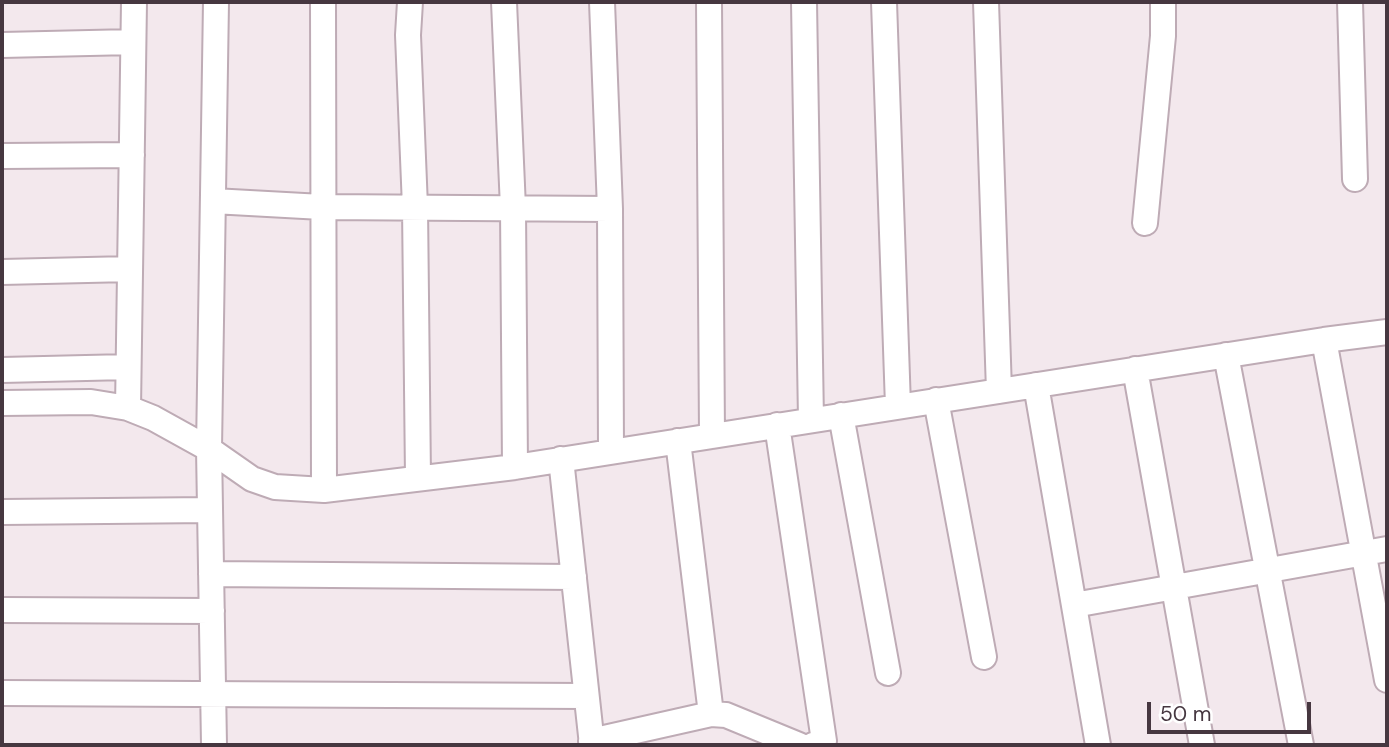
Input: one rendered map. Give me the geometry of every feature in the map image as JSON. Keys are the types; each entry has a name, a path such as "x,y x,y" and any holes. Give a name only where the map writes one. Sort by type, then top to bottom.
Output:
{"street":[{"path":"128,408 134,2"},
{"path":"214,745 209,449 216,2"},
{"path":"323,2 324,490"},
{"path":"410,2 418,478"},
{"path":"504,2 513,208 514,467"},
{"path":"601,2 610,209 611,451"},
{"path":"709,2 712,436"},
{"path":"804,2 811,420"},
{"path":"884,2 898,406"},
{"path":"986,2 999,391"},
{"path":"1145,223 1163,36 1163,2"},
{"path":"1350,2 1354,179"},
{"path":"2,45 133,42"},
{"path":"2,156 132,155"},
{"path":"213,201 322,207 610,209"},
{"path":"2,272 130,269"},
{"path":"2,404 91,402 128,408 153,418 209,449 252,480 275,487 324,490 514,467 1387,332"},
{"path":"1324,340 1376,551 1387,680"},
{"path":"1226,355 1301,745"},
{"path":"2,370 128,367"},
{"path":"1135,369 1202,745"},
{"path":"1036,385 1098,745"},
{"path":"936,400 985,657"},
{"path":"841,415 888,673"},
{"path":"777,425 824,741 813,745"},
{"path":"678,441 710,714"},
{"path":"561,459 591,743 710,714 726,715 799,745"},
{"path":"2,512 210,510"},
{"path":"1074,605 1376,551"},
{"path":"211,574 574,577"},
{"path":"2,610 212,611"},
{"path":"2,693 586,696"}]}
